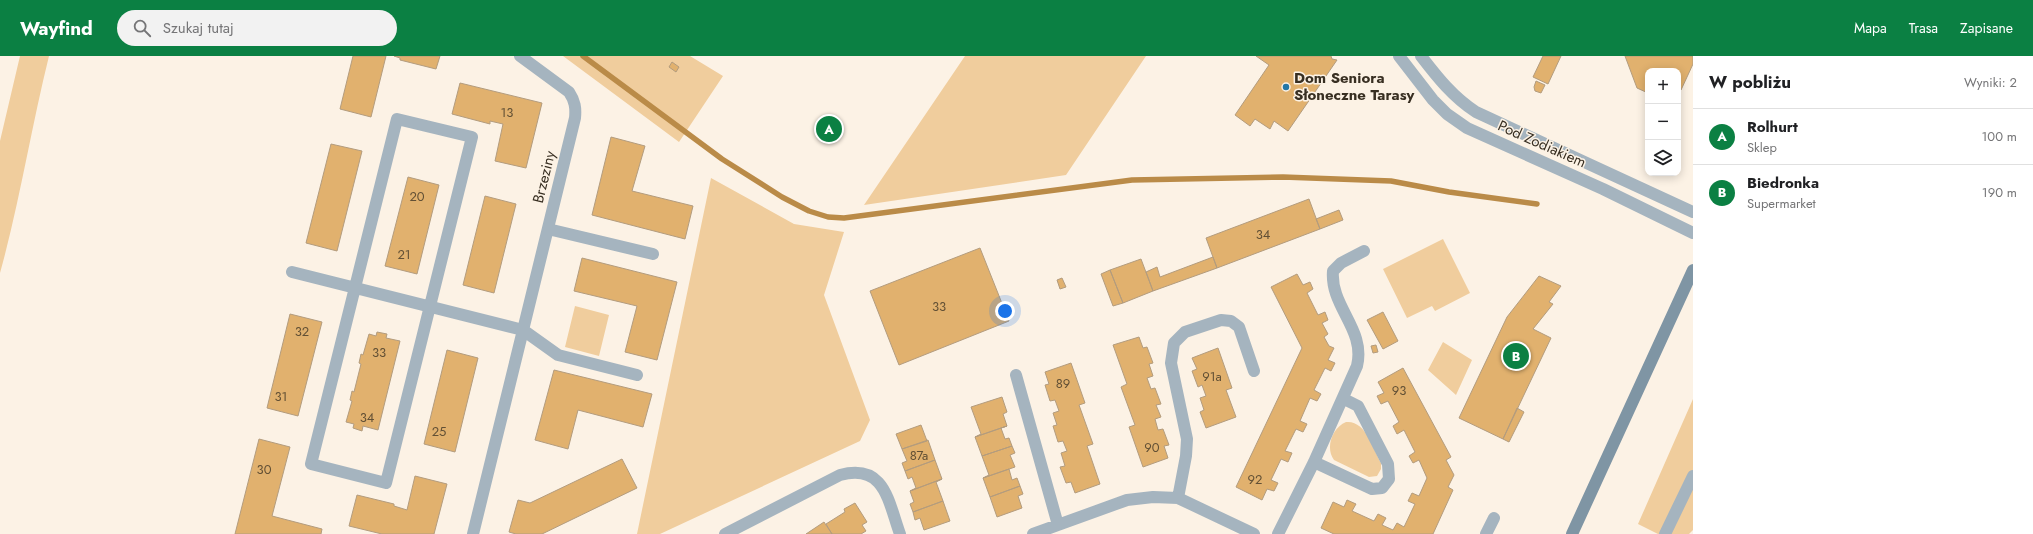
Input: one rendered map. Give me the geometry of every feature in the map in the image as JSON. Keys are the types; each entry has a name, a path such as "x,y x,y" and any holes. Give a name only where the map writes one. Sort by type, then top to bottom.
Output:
{"street":[{"name":"Brzeziny","path":"473,534 576,109 574,99 569,92 520,56"},
{"name":"Pod Zodiakiem","path":"1399,56 1433,100 1447,114 1467,128 1603,189 1693,233"},
{"name":"Pod Zodiakiem","path":"1421,56 1458,101 1476,112 1693,212"},
{"path":"397,119 472,137 430,306 386,483 311,464 397,119"},
{"path":"548,229 653,254"},
{"path":"1278,534 1344,399 1357,366 1360,355 1356,334 1335,294 1332,282 1333,271 1341,263 1364,251"},
{"path":"1572,534 1693,270"},
{"path":"292,272 523,330 558,355 637,374"},
{"path":"1178,498 1186,456 1186,439 1171,362 1174,342 1185,332 1221,320 1231,321 1239,327 1254,371"},
{"path":"1016,374 1058,525"},
{"path":"1314,462 1372,489 1382,488 1389,479 1388,464 1358,406 1344,399"},
{"path":"725,534 840,475 854,472 866,473 882,485 900,534"},
{"path":"1665,534 1693,476"},
{"path":"1033,534 1127,500 1153,497 1178,498 1254,534"},
{"path":"1486,534 1494,518"}],"shaded area":[{"path":"20,56 49,56 14,219 0,273 0,141"},
{"path":"563,56 690,56 723,76 679,142"},
{"path":"965,56 1146,56 1066,175 864,205"},
{"path":"711,178 794,224 844,232 824,295 870,420 860,441 660,534 637,534"},
{"path":"1443,239 1470,293 1435,311 1432,306 1407,318 1383,269"},
{"path":"575,306 609,315 599,356 565,347"},
{"path":"1443,342 1472,360 1456,395 1428,370"},
{"path":"1693,399 1693,530 1689,534 1658,534 1638,524"},
{"path":"1346,422 1359,426 1368,436 1381,463 1381,469 1377,476 1369,477 1334,460 1331,455 1331,439 1337,429"}],"building":[{"path":"353,56 386,56 371,117 340,109"},
{"path":"394,56 440,56 436,69 400,60 400,58"},
{"name":"Dom Seniora Słoneczne Tarasy","path":"1256,56 1331,56 1332,59 1337,60 1288,131 1274,121 1270,129 1255,119 1250,126 1235,115 1269,65"},
{"path":"1543,56 1561,56 1548,84 1533,77"},
{"path":"1625,56 1693,56 1693,64 1681,90 1681,68 1645,68 1645,92 1637,88"},
{"path":"672,62 679,67 676,72 669,67"},
{"path":"1536,81 1545,85 1541,93 1535,91 1534,87"},
{"path":"460,83 542,103 526,168 495,161 503,124 490,121 490,124 452,114"},
{"path":"611,137 645,146 632,191 693,206 685,239 592,215"},
{"path":"331,144 362,151 337,251 306,243"},
{"path":"408,177 439,185 417,274 385,266"},
{"path":"485,196 516,204 494,293 463,285"},
{"path":"1309,199 1320,229 1217,268 1206,238"},
{"path":"1339,210 1343,220 1320,229 1316,219"},
{"path":"980,248 1009,321 899,365 870,291"},
{"path":"1213,257 1217,268 1153,291 1146,272 1157,267 1160,277"},
{"path":"582,258 677,282 657,360 625,352 637,306 574,291"},
{"path":"1141,259 1153,291 1123,303 1110,270"},
{"path":"1110,270 1123,303 1113,306 1101,274"},
{"path":"1297,274 1303,285 1310,282 1313,289 1307,293 1318,315 1325,312 1328,320 1322,323 1328,334 1324,337 1329,346 1334,348 1328,360 1335,363 1331,371 1325,368 1314,390 1321,394 1317,401 1310,398 1300,421 1307,424 1303,432 1296,429 1285,451 1292,453 1288,462 1281,459 1271,480 1278,483 1274,491 1267,489 1262,500 1236,487 1302,348 1271,287"},
{"path":"1539,276 1561,286 1549,302 1553,304 1533,329 1551,338 1503,439 1459,418 1507,317"},
{"path":"1062,278 1066,287 1060,289 1057,280"},
{"path":"1383,312 1398,341 1383,349 1367,320"},
{"path":"290,314 322,322 298,416 267,408"},
{"path":"377,332 387,334 386,338 400,341 378,430 363,426 362,431 353,428 354,424 346,422 352,401 350,400 352,391 354,392 361,364 359,363 361,354 363,355 369,334 376,336"},
{"path":"1139,337 1143,348 1147,347 1153,363 1149,364 1153,376 1147,378 1151,389 1155,388 1161,404 1156,405 1161,417 1155,419 1158,430 1163,429 1169,445 1164,446 1168,458 1143,467 1129,427 1135,425 1121,387 1127,384 1113,345"},
{"path":"1376,345 1378,352 1373,353 1371,346"},
{"path":"1218,348 1232,388 1226,390 1236,417 1206,428 1200,412 1204,410 1200,398 1206,396 1202,385 1198,387 1192,371 1197,369 1192,358"},
{"path":"447,350 478,358 455,452 424,444"},
{"path":"1071,363 1085,403 1079,405 1093,444 1087,446 1100,484 1075,493 1071,482 1066,483 1060,467 1065,466 1061,453 1067,451 1063,441 1058,442 1053,426 1057,425 1053,413 1059,411 1055,400 1050,401 1045,385 1049,384 1045,372"},
{"path":"1403,368 1451,457 1446,460 1454,475 1448,487 1453,490 1433,534 1334,534 1321,528 1333,502 1344,507 1347,500 1356,504 1352,511 1374,521 1378,514 1386,518 1382,525 1393,530 1397,523 1404,527 1415,504 1408,501 1412,493 1419,496 1427,478 1419,460 1413,463 1409,456 1415,452 1404,430 1397,434 1393,426 1399,422 1388,401 1381,404 1377,396 1384,393 1378,382"},
{"path":"554,370 652,394 643,427 578,410 568,449 535,440"},
{"path":"1002,397 1007,412 1003,414 1007,426 975,437 981,434 971,407"},
{"path":"1517,408 1524,412 1509,442 1503,439"},
{"path":"921,425 927,441 902,449 896,434"},
{"path":"1001,428 1005,439 1009,438 1012,446 982,456 975,437"},
{"path":"259,439 290,447 272,516 322,529 321,534 235,534"},
{"path":"928,440 935,460 905,471 902,463 907,461 902,449"},
{"path":"1012,446 1015,453 1010,455 1015,467 983,478 989,475 982,456"},
{"path":"622,459 637,488 542,534 516,534 509,532 518,500 530,503"},
{"path":"935,460 942,479 910,491 916,488 912,477 908,479 905,471"},
{"path":"1009,469 1012,480 1017,478 1020,486 990,497 983,478"},
{"path":"415,476 447,484 434,534 382,534 349,526 357,495 394,504 394,506 407,510"},
{"path":"942,479 936,482 943,501 913,512 910,504 914,502 910,491"},
{"path":"1020,486 1023,494 1018,496 1022,508 997,517 990,497"},
{"path":"943,501 950,521 924,530 920,518 915,520 913,512"},
{"path":"855,503 867,522 862,525 866,531 861,534 832,534 826,524 845,512 844,509"},
{"path":"824,522 832,534 806,534"}],"waterway":[{"path":"583,56 722,159 782,197 809,211 828,217 844,218 1132,180 1283,177 1391,181 1449,192 1537,204"}],"place":[{"name":"Dom Seniora Słoneczne Tarasy","path":"1286,87"},
{"name":"Rolhurt","path":"829,129"},
{"name":"Biedronka","path":"1516,356"}]}
